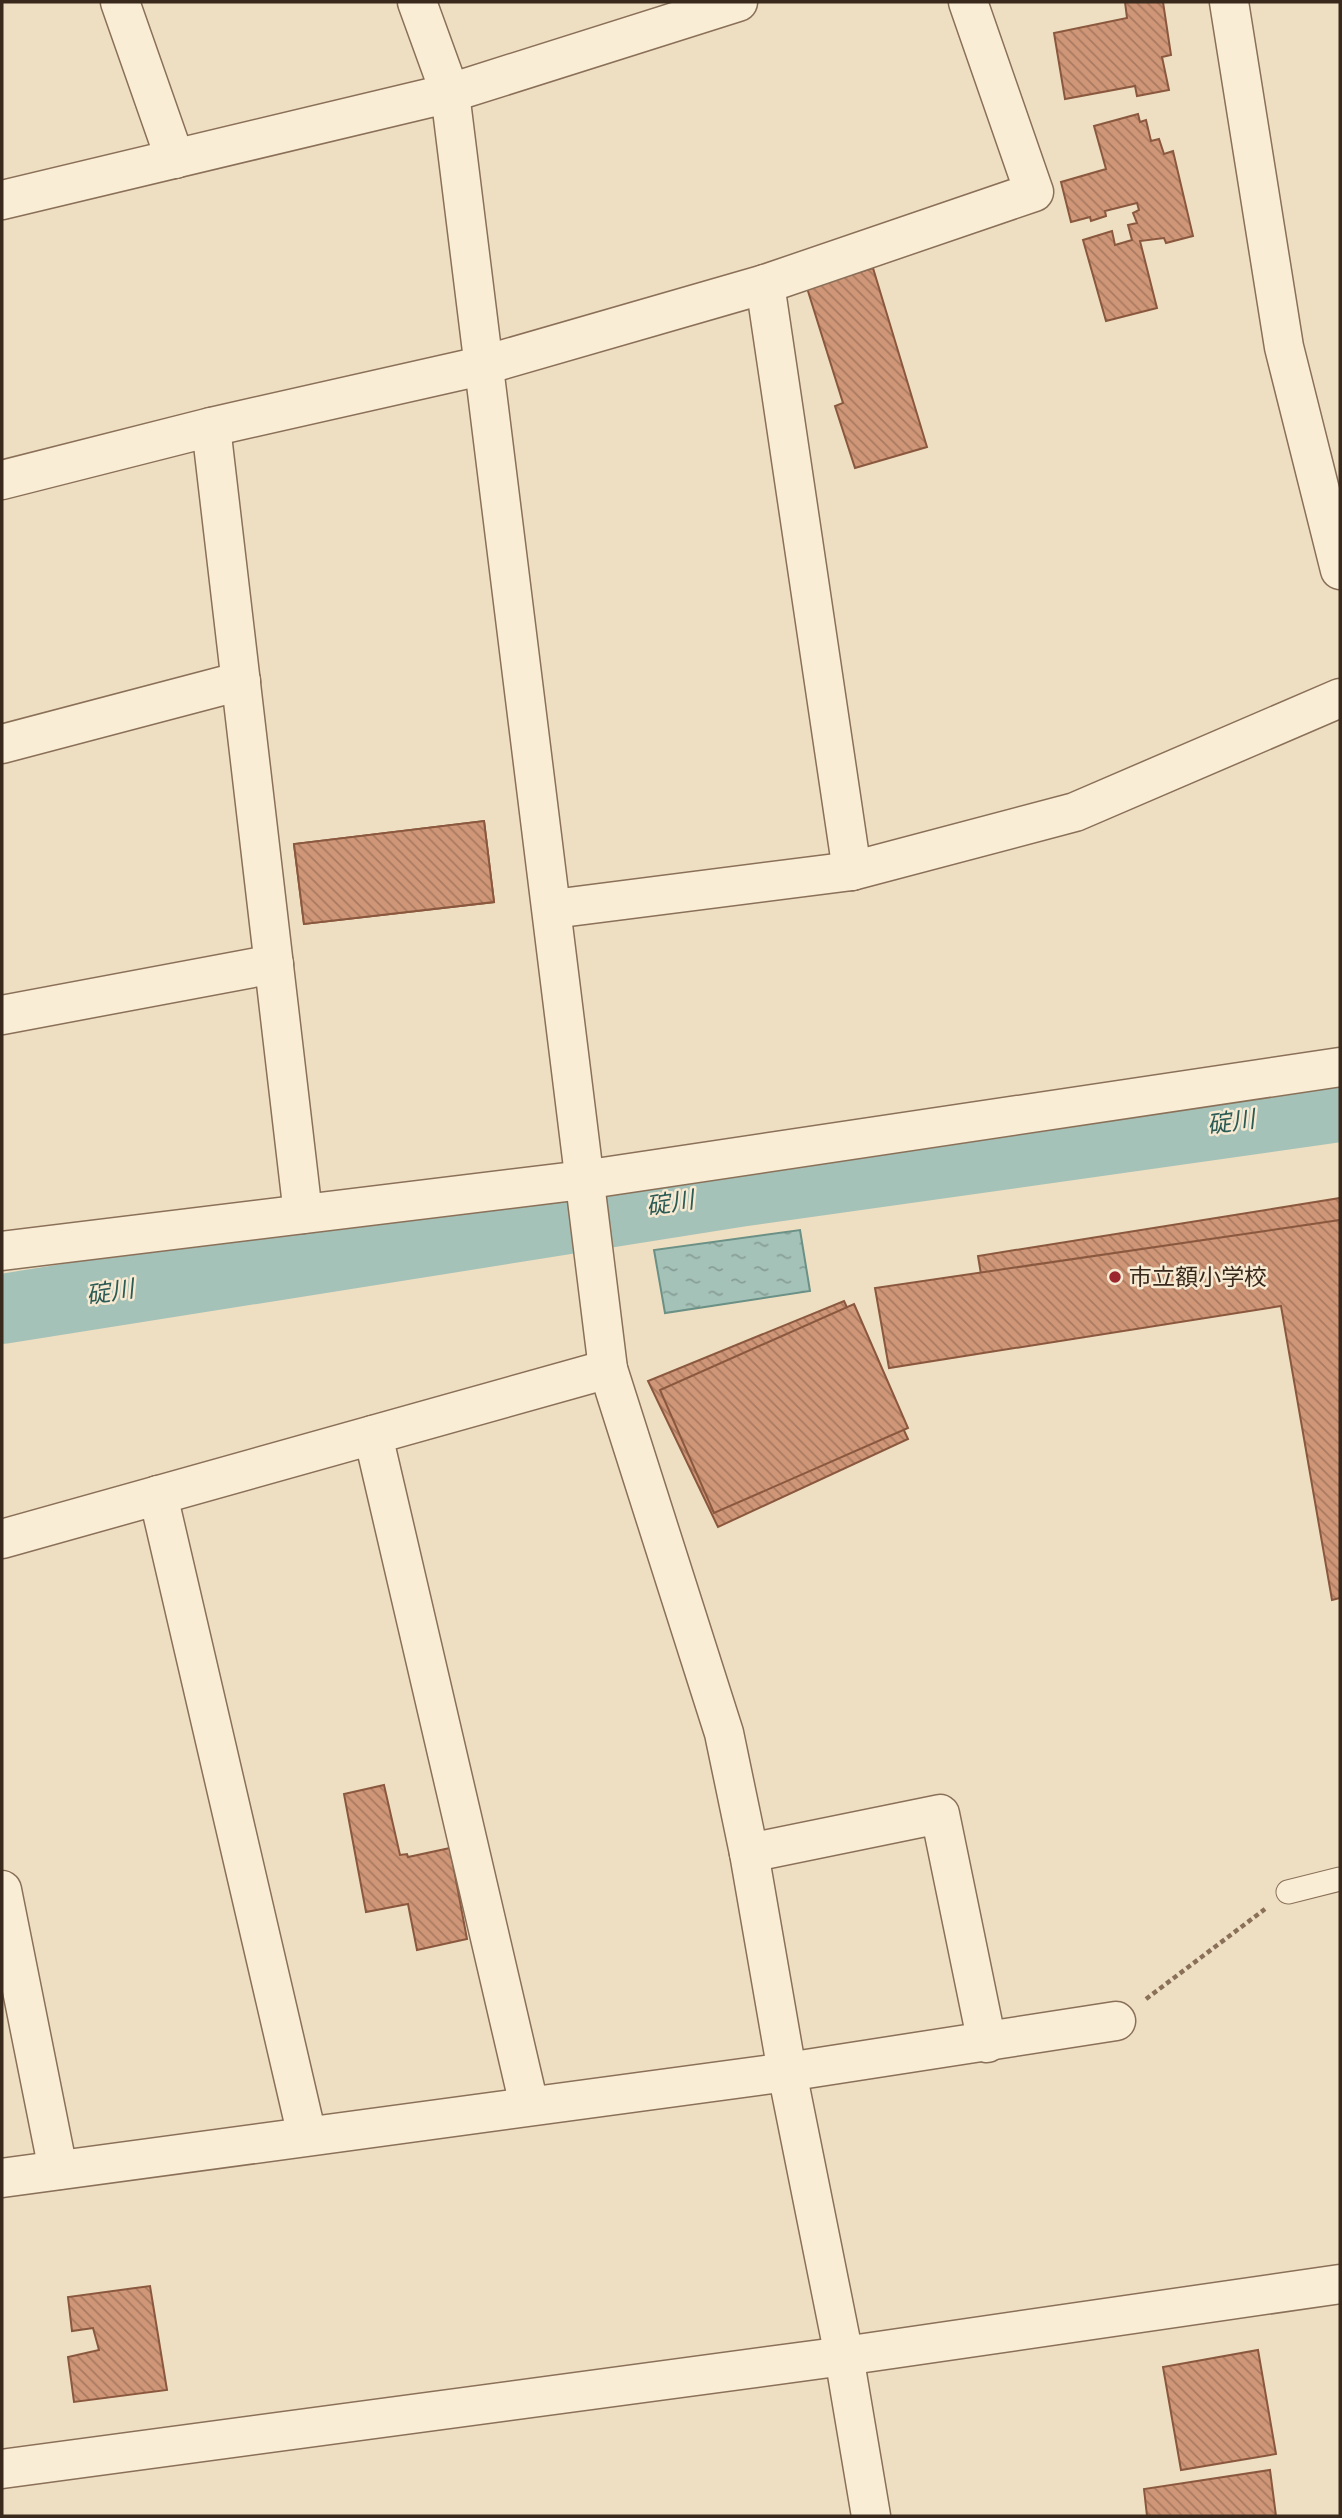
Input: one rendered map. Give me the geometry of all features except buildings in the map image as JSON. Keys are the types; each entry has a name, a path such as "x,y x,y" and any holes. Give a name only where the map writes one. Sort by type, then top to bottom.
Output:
{"street":[{"path":"120,2 175,159"},
{"path":"417,2 450,93 481,366 553,909 586,1207 608,1370 724,1734 844,2356 871,2516"},
{"path":"2,480 211,427 481,366 765,284 1034,192 968,2"},
{"path":"1229,2 1284,347 1340,570"},
{"path":"2,200 450,93 715,5"},
{"path":"765,284 852,871"},
{"path":"211,427 303,1214"},
{"path":"2,744 241,681"},
{"path":"553,909 852,871 1075,812 1340,698"},
{"path":"2,1015 274,964"},
{"path":"2,1251 303,1214 586,1207 1340,1067"},
{"path":"2,1539 608,1370"},
{"path":"373,1435 529,2105"},
{"path":"158,1495 307,2136"},
{"path":"749,1853 940,1814 987,2043"},
{"path":"2,1890 58,2170"},
{"path":"2,2178 788,2072 1116,2021"},
{"path":"2,2469 844,2356 1340,2284"}],"lane":[{"path":"1288,1892 1340,1880"}],"path":[{"path":"1116,2021 1288,1892"}],"water":[{"path":"800,1230 810,1291 665,1313 654,1250"}],"waterway":[{"name":"碇川","path":"2,1309 739,1192 1340,1107"}],"place":[{"name":"市立額小学校","path":"1115,1277"}]}
